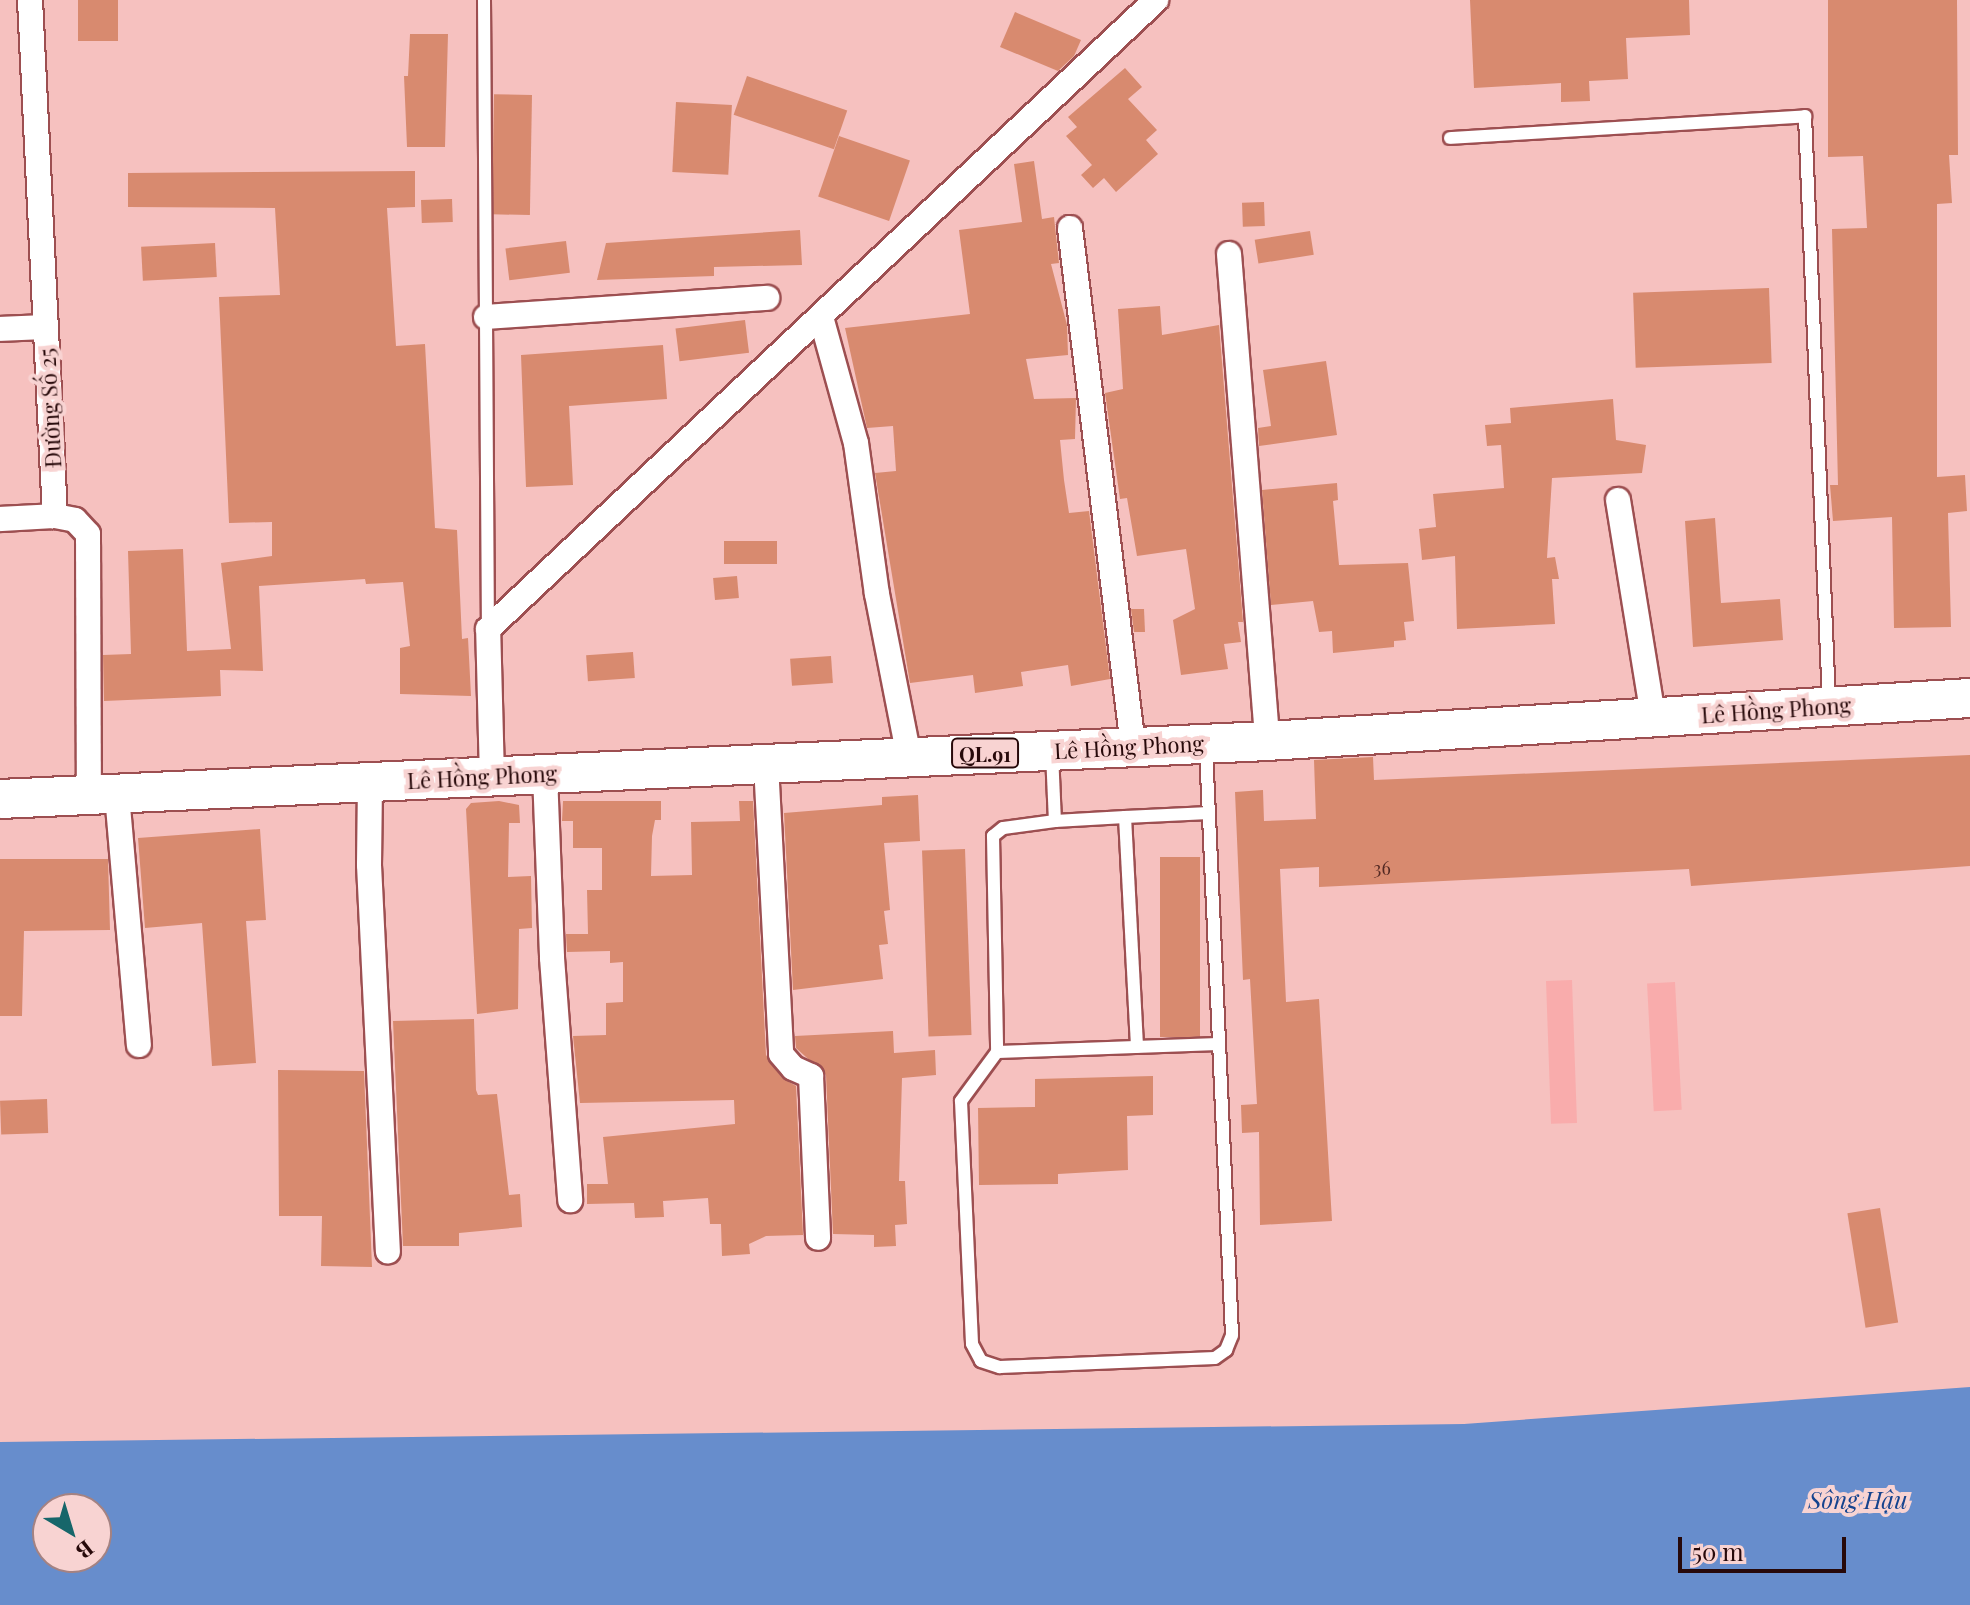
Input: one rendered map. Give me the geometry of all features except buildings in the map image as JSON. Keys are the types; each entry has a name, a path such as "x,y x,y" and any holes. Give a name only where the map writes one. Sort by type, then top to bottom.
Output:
{"highway":[{"name":"Lê Hồng Phong","path":"0,799 1267,741 1970,698"}],"street":[{"name":"Đường Số 25","path":"30,0 55,516"},
{"path":"492,777 488,629 1156,0"},
{"path":"1070,228 1133,746"},
{"path":"1229,254 1267,741"},
{"path":"486,317 767,298"},
{"path":"821,317 856,443 877,594 909,757"},
{"path":"0,329 45,327"},
{"path":"1618,500 1653,717"},
{"path":"0,519 55,516 75,520 88,534 103,796 139,1045"},
{"path":"766,764 781,1054 793,1068 811,1076 818,1238"},
{"path":"545,774 552,973 570,1200"},
{"path":"370,783 369,865 388,1252"}],"lane":[{"path":"484,0 488,629"},
{"path":"1450,138 1805,116 1829,707"},
{"path":"1206,743 1232,1335 1226,1350 1215,1358 1000,1367 981,1361 972,1344 960,1119 969,1084 997,1052 993,836 1003,828 1055,821 1209,813"},
{"path":"1052,750 1055,821"},
{"path":"1125,817 1137,1047"},
{"path":"997,1052 1219,1044"}],"shaded area":[{"path":"1572,980 1577,1123 1551,1124 1546,981"},
{"path":"1675,982 1682,1110 1654,1111 1647,983"}],"water":[{"name":"Sông Hậu","path":"1970,1387 1970,1605 0,1605 0,1442 1464,1424"}]}
